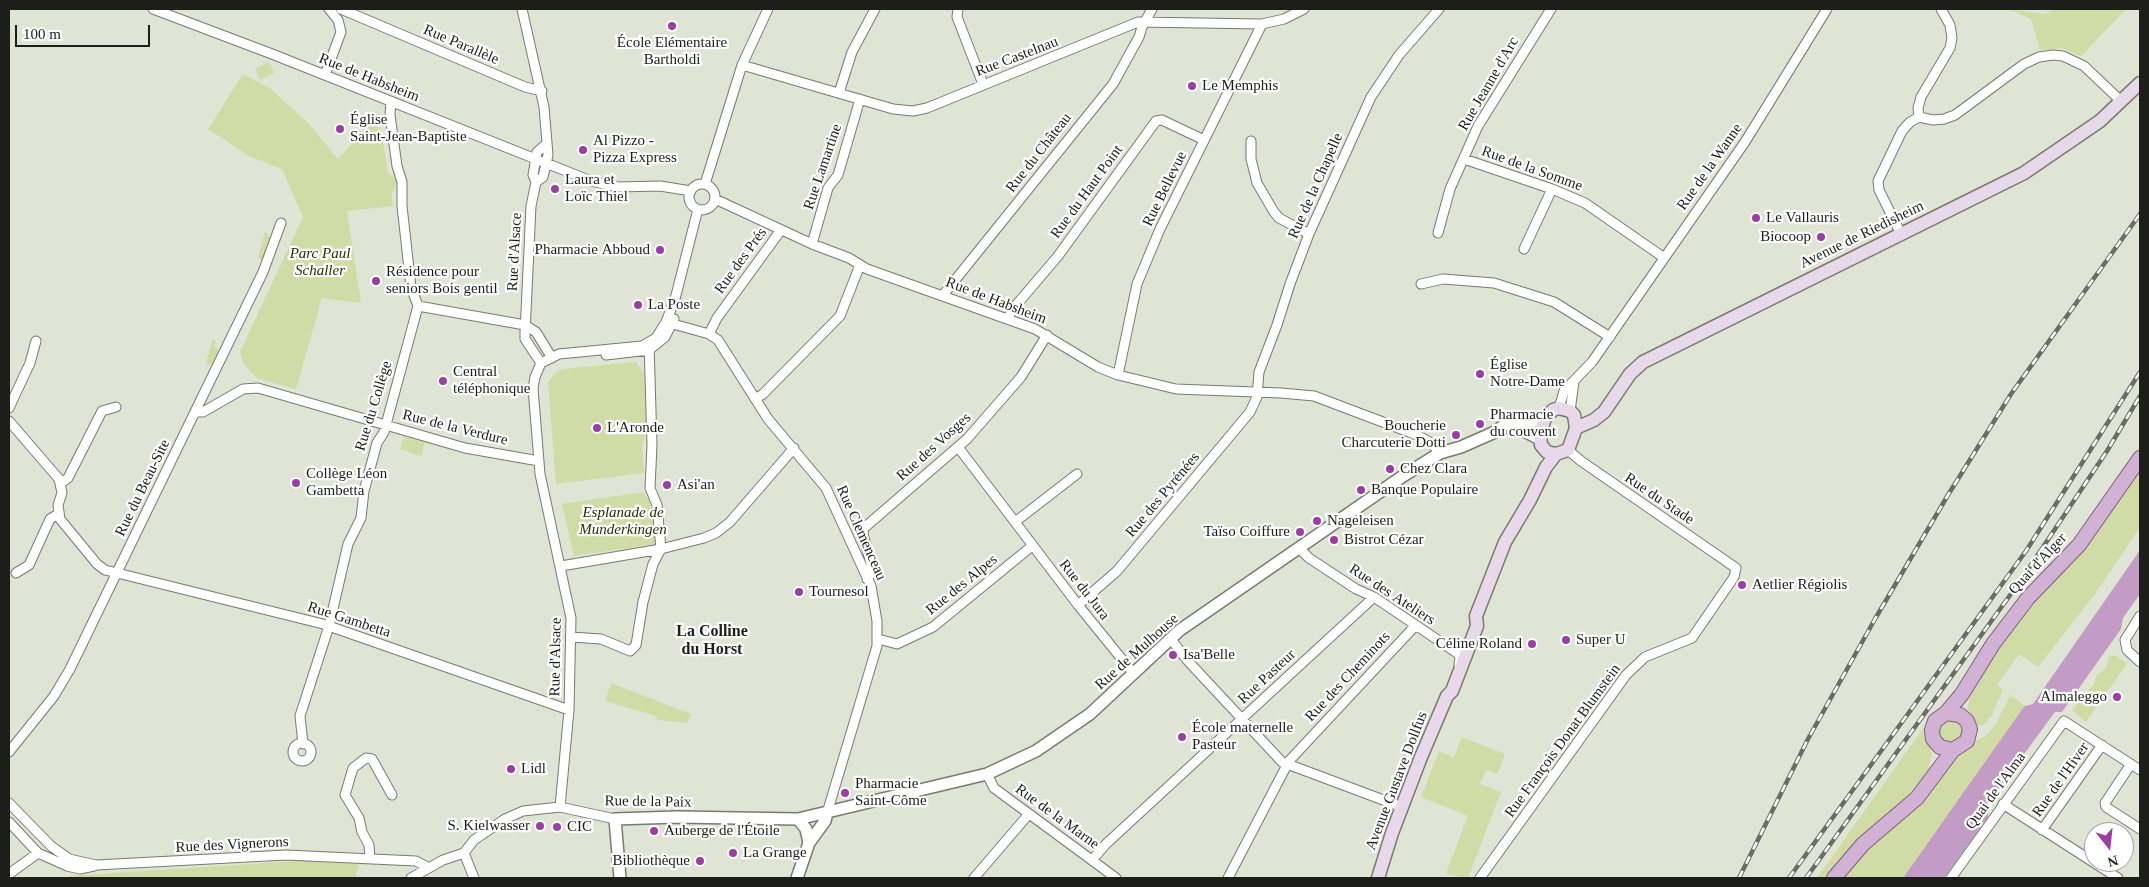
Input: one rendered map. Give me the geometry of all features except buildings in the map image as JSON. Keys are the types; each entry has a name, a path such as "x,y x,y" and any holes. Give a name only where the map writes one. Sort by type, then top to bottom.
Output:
{"main road":[{"name":"Avenue de Riedisheim","path":"1576,428 1601,414 1611,404 1630,374 1643,362 2008,182 2041,163 2100,121 2140,83"},
{"path":"1567,412 1576,428 1562,452 1547,452 1541,442 1545,418 1553,410 1601,414"},
{"name":"Avenue Gustave Dollfus","path":"1447,696 1445,690 1470,623 1476,616 1510,530 1530,500 1536,484 1541,442"},
{"name":"Avenue Gustave Dollfus","path":"1536,484 1562,452"},
{"name":"Quai d'Alger","path":"1931,780 1936,754 1932,725 1938,717 1946,713 1962,694 2020,607 2079,545 2140,458"},
{"name":"Avenue Gustave Dollfus","path":"1378,878 1402,807 1447,696 1452,691 1477,626 1476,616"},
{"name":"Quai d'Alger","path":"1834,878 1857,850 1908,807 1953,750 1964,745 1968,738 1969,725 1964,717 1962,694"},
{"path":"1946,713 1956,713 1964,717"},
{"path":"1936,744 1944,749 1953,750"}],"street":[{"name":"Rue de Habsheim","path":"153,9 325,75 546,164 605,185 660,186 691,192"},
{"name":"Rue Parallèle","path":"330,10 341,9 525,87 542,91"},
{"name":"Rue d'Alsace","path":"522,9 542,91 548,155 543,177 536,182"},
{"path":"705,184 742,65 768,9"},
{"path":"839,93 852,52 875,9"},
{"path":"958,9 958,17 984,84"},
{"name":"Rue du Château","path":"943,295 1113,84 1140,37 1145,21 1152,9"},
{"name":"Rue Castelnau","path":"742,65 893,109 913,111 927,108 1111,35 1131,24 1145,21 1262,24 1284,20 1304,9"},
{"name":"Rue de la Chapelle","path":"1257,392 1261,364 1309,234 1371,97 1400,54 1439,9"},
{"name":"Rue Jeanne d'Arc","path":"1438,233 1450,189 1478,126 1551,9"},
{"name":"Rue de la Wanne","path":"1567,412 1574,382 1610,337 1663,257 1745,142 1827,9"},
{"path":"1919,117 1918,108 1922,97 1950,48 1952,38 1950,25 1941,9"},
{"path":"325,75 341,32 338,20 330,10"},
{"name":"Rue Bellevue","path":"1118,375 1137,284 1160,229 1262,24"},
{"path":"1901,234 1879,190 1878,181 1902,132 1910,122 1919,117 1933,120 1944,119 1955,114 2024,64 2038,57 2053,55 2069,58 2084,66 2122,102"},
{"name":"Rue Lamartine","path":"812,244 828,188 838,175 860,99"},
{"path":"392,102 390,115 397,166 402,182 402,206 411,287 418,306 525,325 536,332 552,358"},
{"name":"Rue du Haut Point","path":"1008,318 1012,310 1060,252 1156,121 1162,120 1204,140"},
{"path":"1251,141 1251,159 1257,183 1274,212 1279,218 1309,234"},
{"path":"536,160 537,152 546,144"},
{"name":"Rue de la Somme","path":"1464,159 1552,189 1585,203 1663,257"},
{"name":"Rue d'Alsace","path":"536,160 534,174 536,182 531,206 525,325 526,339 542,362 534,377 533,388 539,461 542,487 570,608 569,710 560,807"},
{"path":"705,184 712,188 715,199 708,209 698,210 690,200 691,192 697,185 705,184"},
{"path":"1524,249 1552,189"},
{"name":"Rue de Habsheim","path":"715,199 881,274 1008,318 1046,335 1086,360 1118,375 1176,389 1301,394 1340,405 1422,437 1440,453"},
{"path":"542,362 552,358 560,360 649,346 665,337 698,210"},
{"name":"Rue du Beau-Site","path":"9,752 54,696 74,661 263,272 281,223"},
{"name":"Rue des Prés","path":"709,334 717,318 780,230"},
{"path":"755,399 840,316 860,265"},
{"path":"1421,284 1443,279 1469,280 1494,284 1542,297 1610,337"},
{"name":"Rue du Collège","path":"303,744 300,716 329,626 348,544 361,518 364,491 377,443 386,425 418,306"},
{"name":"Rue Clemenceau","path":"669,323 709,334 726,349 768,419 826,488 867,579 876,613 878,639 827,813"},
{"name":"Rue des Vosges","path":"867,579 873,571 863,534 864,528 951,451 958,447 1021,377 1046,335"},
{"path":"9,408 30,363 36,341"},
{"path":"571,637 602,639 624,650 634,649 642,602 653,564 661,549 657,505 650,488 652,446 649,346"},
{"name":"Rue de la Verdure","path":"195,412 203,412 236,392 251,388 465,448 539,461"},
{"name":"Rue des Pyrénées","path":"1078,605 1117,572 1250,412 1255,404 1257,392"},
{"path":"61,483 68,478 102,411 116,406"},
{"name":"Rue de Mulhouse","path":"827,813 987,774 1036,751 1064,734 1090,714 1170,638 1440,453 1460,448 1495,432 1508,422 1525,424 1545,418"},
{"path":"9,422 61,483 62,493 58,505 58,514 50,519 29,565 16,573"},
{"name":"Rue de Mulhouse","path":"1495,432 1522,430 1541,442"},
{"name":"Rue du Jura","path":"958,447 1032,546 1134,674"},
{"path":"561,566 661,549 704,538 730,522 794,448"},
{"name":"Rue du Stade","path":"1562,452 1580,461 1736,568"},
{"path":"1014,522 1076,474"},
{"name":"Rue Gambetta","path":"58,514 97,564 104,570 329,626 569,710"},
{"name":"Rue des Alpes","path":"878,639 897,644 933,627 1032,546"},
{"name":"Rue des Ateliers","path":"1300,548 1309,558 1348,584 1374,597 1457,654"},
{"path":"644,551 653,564"},
{"name":"Rue François Donat Blumstein","path":"1480,878 1626,675 1646,657 1692,638 1734,577 1736,568"},
{"name":"Rue Pasteur","path":"1092,860 1106,844 1374,597"},
{"path":"2140,616 2125,640 2127,650 2140,662"},
{"name":"Rue des Cheminots","path":"1228,878 1288,764 1415,626"},
{"path":"1170,638 1187,660 1241,720 1282,762 1402,807"},
{"path":"1457,654 1460,655 1459,670"},
{"name":"Quai de l'Alma","path":"1951,878 2064,721 2102,745"},
{"path":"2102,745 2140,770"},
{"name":"Rue de l'Hiver","path":"2042,830 2102,745"},
{"path":"392,795 372,759 366,758 356,765 348,782 345,795 359,818 362,832 369,845 370,859 416,861 429,868"},
{"path":"2131,764 2105,803 2106,807 2140,828"},
{"name":"Rue de la Marne","path":"987,774 994,788 1028,815 1116,878"},
{"name":"Rue des Vignerons","path":"9,803 51,846 69,858 96,865"},
{"path":"2003,804 2118,878"},
{"name":"Rue de la Paix","path":"411,878 447,858 464,853 474,840 510,816 529,810 560,807 615,819 677,817 798,819 827,813"},
{"path":"797,878 809,843 825,821 827,813"},
{"path":"974,878 1028,815"},
{"path":"615,819 620,878"},
{"path":"798,819 806,829 809,843"},
{"name":"Rue des Vignerons","path":"9,822 38,853 67,866 80,869 96,865 286,855 370,859"},
{"path":"9,874 38,853"},
{"path":"464,853 474,878"}],"green space":[{"path":"2008,9 2045,14 2054,9 2126,9 2081,56 2062,48 2040,50 2031,19"},
{"path":"269,62 274,73 260,80 255,69"},
{"name":"Parc Paul Schaller","path":"243,74 271,89 309,124 338,159 374,121 381,131 388,172 397,181 392,195 393,206 347,211 361,303 322,298 296,389 257,378 244,364 240,352 303,217 282,169 251,157 208,129"},
{"path":"265,231 272,241 262,260 258,259"},
{"path":"212,340 216,341 214,345 219,351 212,365 206,363"},
{"path":"636,362 644,374 647,430 642,445 644,473 556,484 548,382 555,373 562,369"},
{"path":"404,437 425,442 421,456 400,449"},
{"path":"2140,467 2140,527 2092,598 2038,667 2019,654 1997,685 2003,690 1991,717 1983,725 1975,726 1967,709 1973,686 2024,609"},
{"name":"Esplanade de Munderkingen","path":"643,492 650,502 656,544 574,556 562,504"},
{"path":"2115,655 2127,664 2086,722 2072,710 2094,684 2097,674 2102,672 2107,665 2109,657"},
{"path":"611,683 692,714 687,723 658,720 656,716 605,701"},
{"path":"2010,695 2025,706 1903,878 1840,878 1953,758 1977,740 1986,736 1997,722"},
{"path":"1947,720 1955,720 1962,727 1962,735 1955,742 1947,742 1940,735 1940,727"},
{"path":"1924,727 1932,754 1927,774 1912,794 1847,852 1826,878 1817,878"},
{"path":"1462,737 1505,754 1497,774 1486,770 1480,784 1501,792 1468,878 1446,874 1468,816 1421,797 1439,751 1454,757"},
{"path":"297,861 358,864 359,868 356,872 357,878 71,878 69,876"}],"shaded area":[{"path":"2140,550 2140,594 2123,618 2121,629 2062,712 2055,712 1988,803 1988,817 1944,878 1903,878 2021,711 2025,706 2033,704"}],"railway":[{"path":"1739,878 1808,739 1875,619 1948,495 2011,394 2140,214"},
{"path":"1789,878 2026,551 2140,372"},
{"path":"1806,878 2021,580 2107,451 2140,396"}],"place":[{"name":"École Elémentaire Bartholdi","path":"672,26"},
{"name":"Le Memphis","path":"1192,86"},
{"name":"Église Saint-Jean-Baptiste","path":"340,129"},
{"name":"Al Pizzo - Pizza Express","path":"583,150"},
{"name":"Laura et Loïc Thiel","path":"555,189"},
{"name":"Le Vallauris","path":"1756,218"},
{"name":"Biocoop","path":"1821,237"},
{"name":"Pharmacie Abboud","path":"660,250"},
{"name":"Résidence pour seniors Bois gentil","path":"376,281"},
{"name":"La Poste","path":"638,305"},
{"name":"Église Notre-Dame","path":"1480,374"},
{"name":"Central téléphonique","path":"443,381"},
{"name":"Pharmacie du couvent","path":"1480,424"},
{"name":"L'Aronde","path":"597,428"},
{"name":"Boucherie Charcuterie Dotti","path":"1456,435"},
{"name":"Chez Clara","path":"1390,469"},
{"name":"Collège Léon Gambetta","path":"296,483"},
{"name":"Asi'an","path":"667,485"},
{"name":"Banque Populaire","path":"1361,490"},
{"name":"Nageleisen","path":"1317,521"},
{"name":"Taïso Coiffure","path":"1300,532"},
{"name":"Bistrot Cézar","path":"1334,540"},
{"name":"Aetlier Régiolis","path":"1742,585"},
{"name":"Tournesol","path":"799,592"},
{"name":"Super U","path":"1566,640"},
{"name":"Céline Roland","path":"1532,644"},
{"name":"Isa'Belle","path":"1173,655"},
{"name":"Almaleggo","path":"2117,697"},
{"name":"École maternelle Pasteur","path":"1182,737"},
{"name":"Lidl","path":"511,769"},
{"name":"Pharmacie Saint-Côme","path":"845,793"},
{"name":"S. Kielwasser","path":"540,826"},
{"name":"CIC","path":"557,827"},
{"name":"Auberge de l'Étoile","path":"654,831"},
{"name":"La Grange","path":"733,853"},
{"name":"Bibliothèque","path":"700,861"}],"district":[{"name":"La Colline du Horst","path":"712,641"}]}
